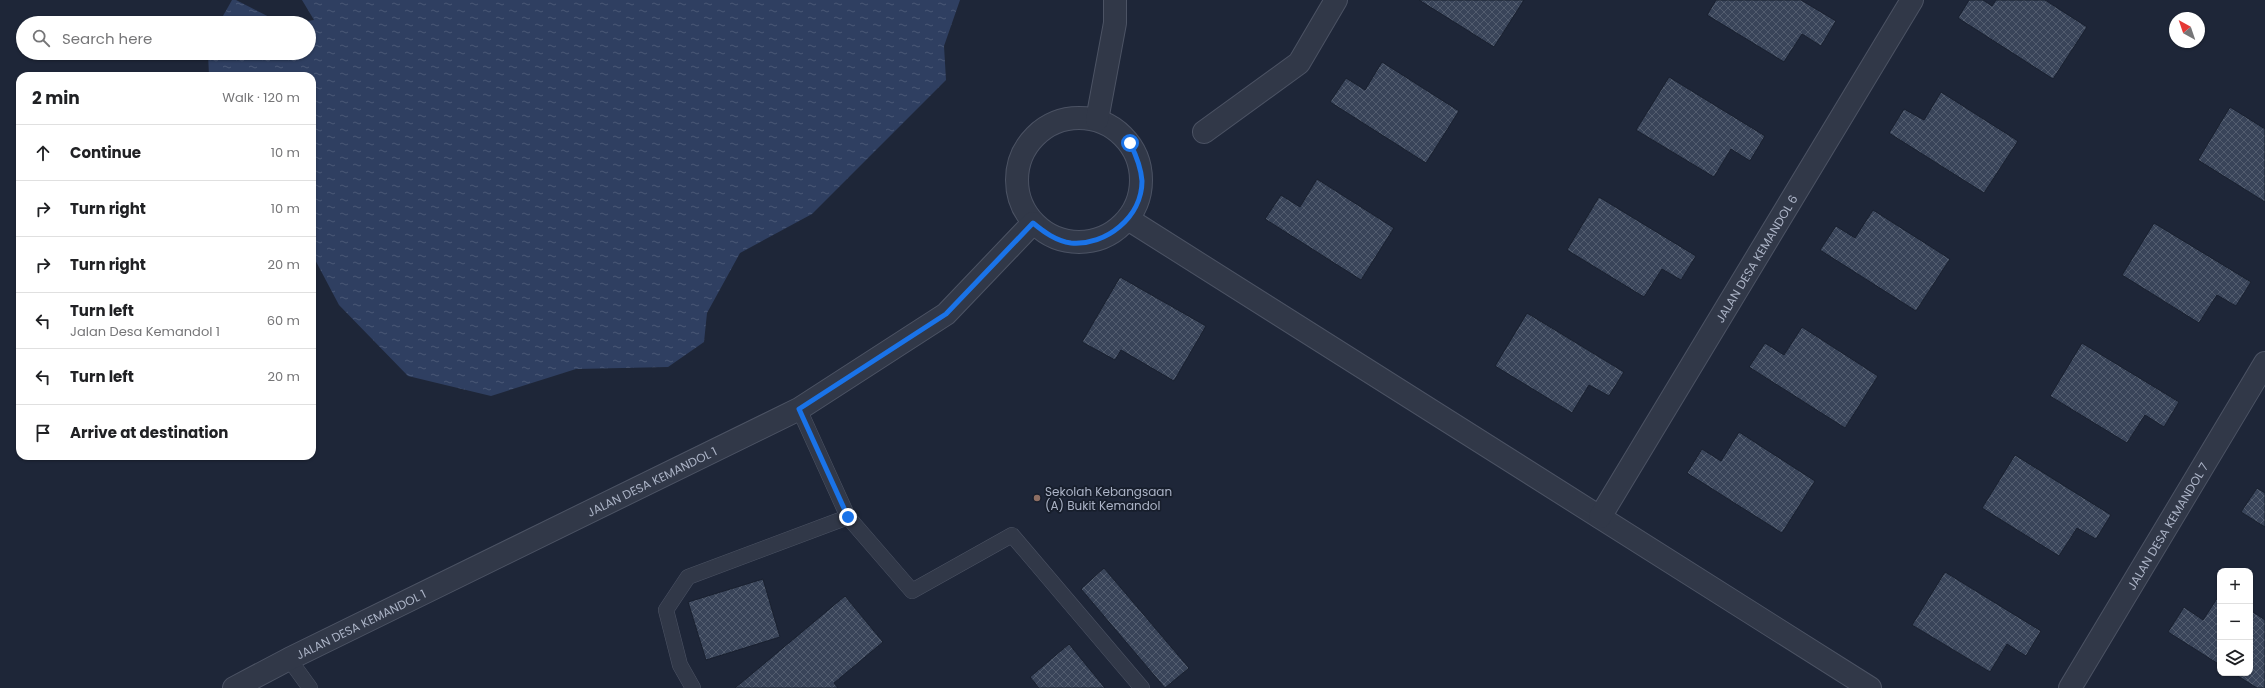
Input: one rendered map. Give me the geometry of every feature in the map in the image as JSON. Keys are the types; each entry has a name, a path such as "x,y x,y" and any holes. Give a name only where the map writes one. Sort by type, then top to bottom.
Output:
{"street":[{"path":"1097,120 1115,24 1115,0"},
{"path":"1204,132 1299,63 1336,0"},
{"name":"JALAN DESA KEMANDOL 6","path":"1600,517 1912,0"},
{"path":"1076,118 1097,120 1115,129 1130,143 1139,162 1142,182 1138,201 1128,219 1112,234 1092,242 1071,243 1050,236 1033,223 1022,206 1017,187 1018,167 1026,148 1039,132 1057,122 1076,118"},
{"path":"1128,219 1870,688"},
{"name":"JALAN DESA KEMANDOL 1","path":"234,688 289,658 799,409 946,314 1033,223"},
{"name":"JALAN DESA KEMANDOL 7","path":"2070,688 2265,363"}],"lane":[{"path":"799,409 848,517 912,591 1012,535 1142,688"},
{"path":"693,688 680,665 666,610 688,577 848,517"},
{"path":"289,658 310,688"}],"water":[{"path":"232,0 236,0 267,16 223,16"},
{"path":"302,0 960,0 944,46 946,80 812,214 740,253 707,313 704,342 668,367 576,369 491,396 408,376 339,305 316,262 316,72 209,72 208,60 316,60 316,16 312,16"}],"building":[{"path":"1419,0 1524,0 1494,47"},
{"path":"1716,0 1801,0 1836,21 1821,46 1802,34 1784,62 1707,15"},
{"path":"1969,0 1983,0 1992,6 1996,0 2045,0 2087,27 2053,79 1958,18"},
{"path":"1382,62 1459,111 1426,163 1330,102 1346,78 1365,90"},
{"path":"1669,77 1765,136 1750,161 1731,149 1714,177 1636,130"},
{"path":"1941,92 2018,141 1984,193 1889,133 1904,109 1924,120"},
{"path":"2230,107 2265,129 2265,202 2198,160"},
{"path":"1317,179 1394,228 1361,280 1265,219 1281,195 1300,207"},
{"path":"1599,197 1696,256 1681,280 1662,269 1644,297 1567,250"},
{"path":"1873,210 1950,259 1916,311 1820,250 1836,226 1855,238"},
{"path":"2154,223 2251,282 2236,306 2217,295 2199,323 2122,275"},
{"path":"1120,277 1206,326 1174,381 1121,350 1115,360 1082,342"},
{"path":"1527,313 1624,372 1609,396 1589,385 1572,413 1495,366"},
{"path":"1802,327 1878,376 1845,428 1749,367 1765,343 1784,355"},
{"path":"2082,343 2179,402 2164,427 2145,415 2127,443 2050,396"},
{"path":"1739,432 1815,481 1782,533 1687,473 1702,449 1721,461"},
{"path":"2015,455 2111,515 2096,539 2077,528 2059,556 1982,508"},
{"path":"2257,488 2265,493 2265,527 2241,512"},
{"path":"1104,568 1189,668 1165,688 1081,589"},
{"path":"1945,572 2041,631 2026,656 2007,644 1990,672 1912,625"},
{"path":"763,579 780,637 706,660 688,602"},
{"path":"845,596 883,642 834,683 838,688 735,688"},
{"path":"2217,599 2217,663 2168,632 2184,607 2203,620"},
{"path":"2253,612 2265,620 2265,688 2257,688 2238,676 2253,676"},
{"path":"1069,644 1105,688 1039,688 1030,677"}],"place":[{"name":"Sekolah Kebangsaan (A) Bukit Kemandol","path":"1037,498"}],"route":[{"path":"848,517 799,409 946,314 1033,223 1050,236 1071,243 1092,242 1112,234 1128,219 1138,201 1142,182 1139,162 1130,143"}]}
